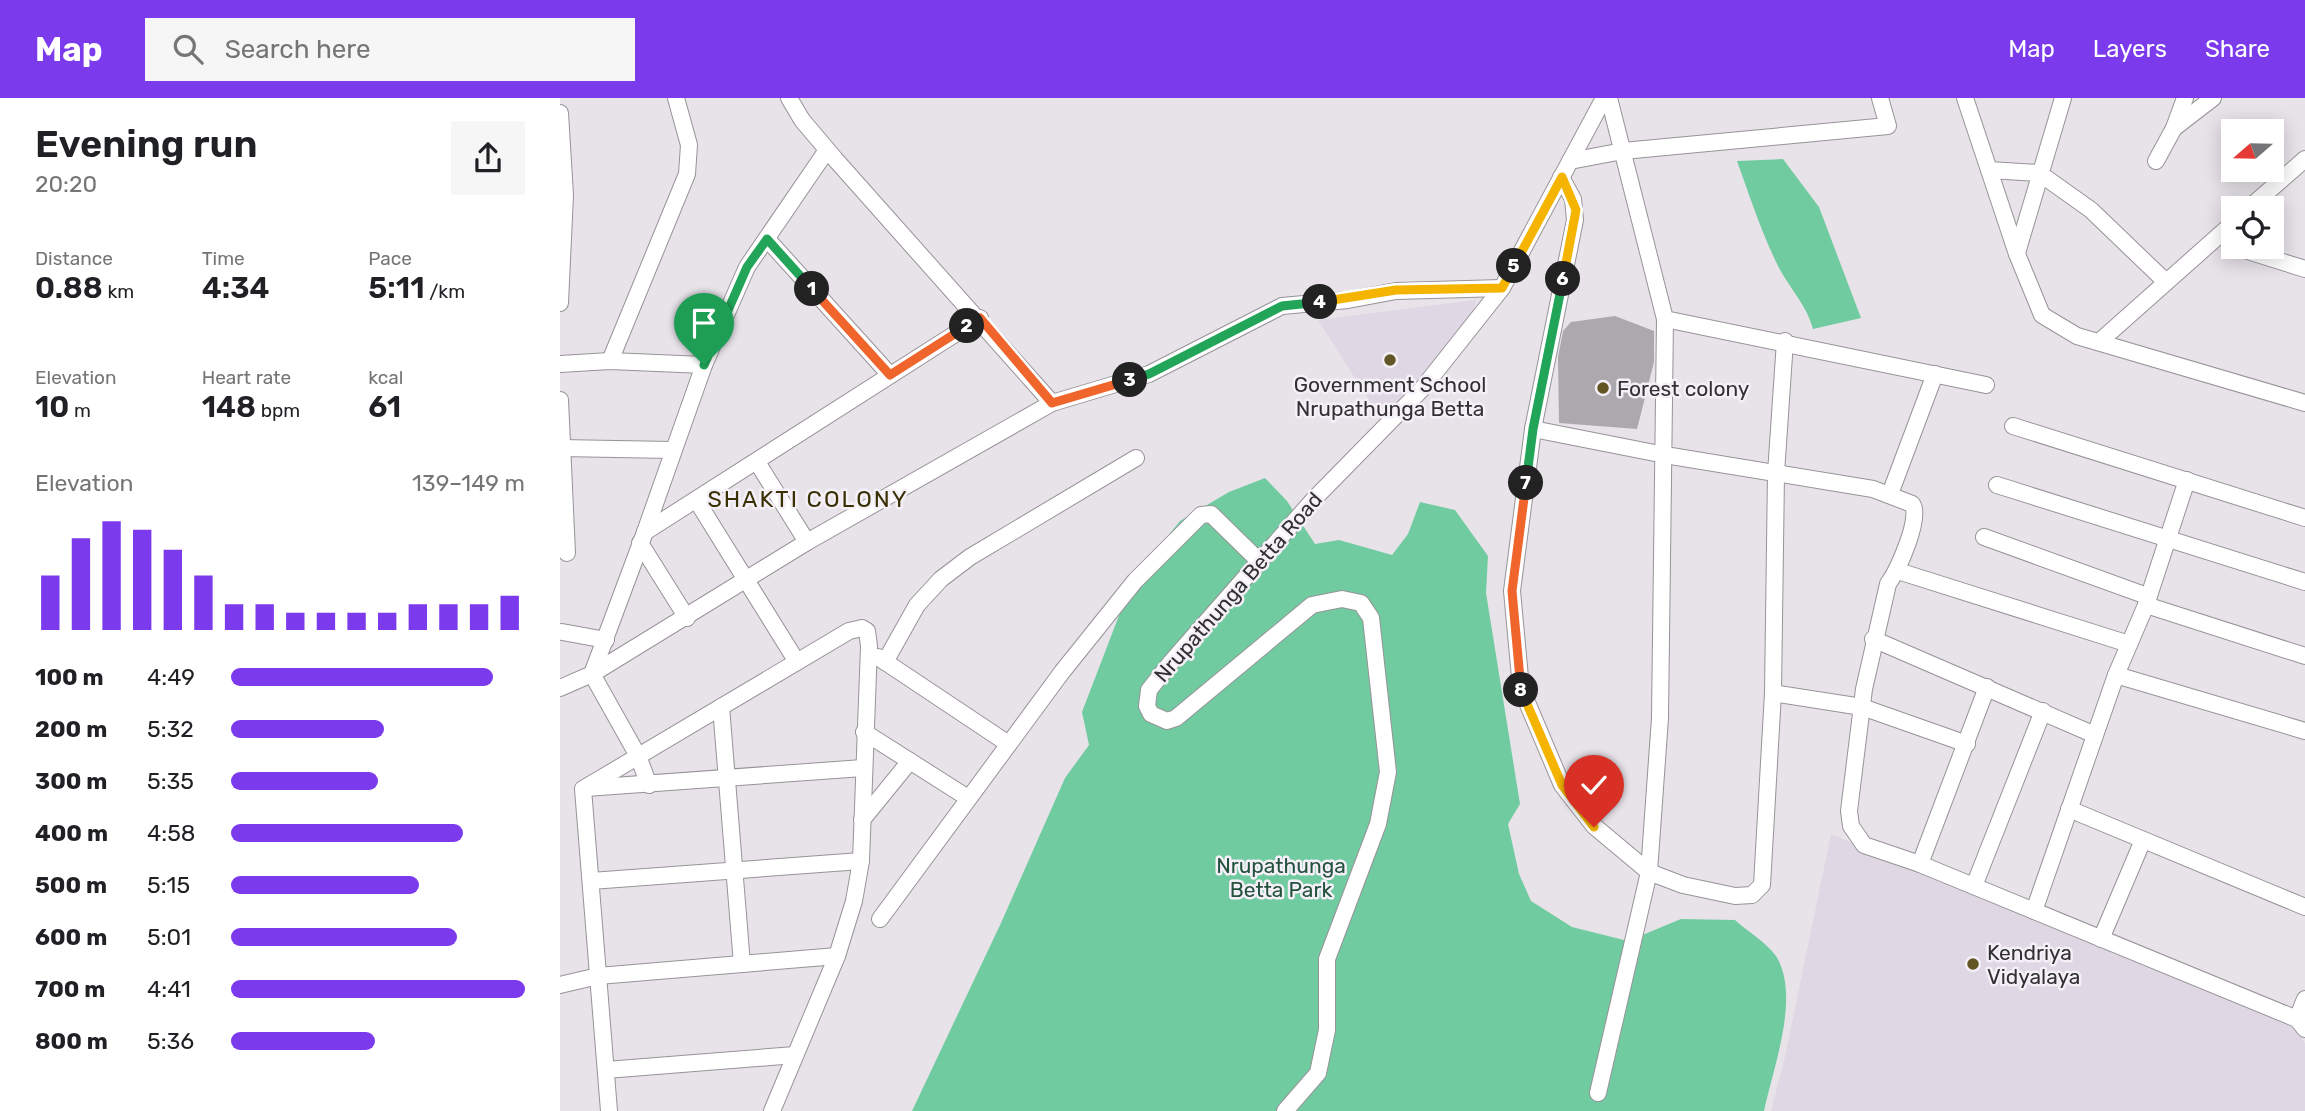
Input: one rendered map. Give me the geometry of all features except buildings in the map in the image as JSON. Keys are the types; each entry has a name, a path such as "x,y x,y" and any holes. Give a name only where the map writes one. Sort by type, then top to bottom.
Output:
{"street":[{"path":"610,361 687,174 689,145 676,98"},
{"path":"789,98 802,120 827,150 980,318 1052,403"},
{"name":"Nrupathunga Betta Road","path":"1285,1111 1318,1073 1327,1030 1327,959 1378,824 1388,772 1371,618 1361,603 1342,599 1312,605 1176,718 1159,719 1151,715 1147,706 1149,690 1315,498 1422,389 1502,288 1604,98"},
{"path":"1598,1093 1649,872 1660,718 1665,455 1665,319 1609,98"},
{"path":"1570,161 1623,152 1888,127 1880,98"},
{"path":"1965,98 2017,254 2042,316 2077,337 2305,402"},
{"path":"2017,254 2063,98"},
{"path":"2156,161 2174,128 2185,98"},
{"path":"2174,128 2213,98"},
{"path":"560,113 565,195 560,303"},
{"path":"592,674 704,365 747,267 827,150"},
{"path":"2263,196 2305,159"},
{"path":"1989,170 2039,173 2091,211 2166,282"},
{"path":"1562,177 1573,198 1575,220 1533,429 1512,591 1521,688 1546,753 1576,807 1649,872 1684,886 1735,896 1752,895 1762,885 1773,693 1776,473 1785,341"},
{"path":"2099,342 2221,233"},
{"path":"767,239 890,375"},
{"path":"2213,240 2221,242"},
{"path":"2274,259 2305,269"},
{"path":"560,688 592,674 807,542 1052,403 1149,374 1282,306 1348,300 1396,290 1502,288"},
{"path":"642,537 980,318"},
{"path":"1665,319 1785,341 1986,385"},
{"path":"560,364 610,361 704,365"},
{"path":"1890,494 1935,374"},
{"path":"560,400 568,553"},
{"path":"2013,426 2305,518"},
{"path":"1533,429 1890,494 1912,503 1916,512 1898,571 1888,584 1873,639 1862,707 1849,811 1851,825 1864,845 1974,886 2301,1024 2305,999"},
{"path":"562,448 672,450"},
{"path":"885,662 917,605 941,579 970,557 1136,458"},
{"path":"757,462 807,542"},
{"path":"2034,911 2116,675 2170,538 2187,480"},
{"path":"1997,485 2305,582"},
{"path":"697,501 797,662"},
{"path":"880,919 1007,743 1135,581 1201,515 1211,514 1260,562"},
{"path":"642,537 687,618"},
{"path":"1984,537 2147,601 2305,656"},
{"path":"1898,571 2129,644"},
{"path":"583,789 858,628 867,631 869,651 861,861 854,901 837,956 772,1111"},
{"path":"562,632 606,640"},
{"path":"1873,639 2095,735"},
{"path":"869,651 1007,743"},
{"path":"592,674 638,756 649,785"},
{"path":"2116,675 2305,731"},
{"path":"1920,864 1987,687"},
{"path":"1773,693 1862,707 1967,744"},
{"path":"721,707 742,964"},
{"path":"1974,886 2043,711"},
{"path":"864,732 968,798"},
{"path":"862,820 910,761"},
{"path":"583,789 863,768"},
{"path":"583,789 608,1111"},
{"path":"2069,809 2305,907"},
{"path":"2101,939 2143,840"},
{"path":"591,881 861,861"},
{"path":"560,985 598,976 837,956"},
{"path":"606,1070 795,1055"}],"shaded area":[{"name":"Government School Nrupathunga Betta","path":"1476,300 1473,318 1381,419 1318,320"},
{"name":"Kendriya Vidyalaya","path":"1831,834 2295,1026 2305,1044 2305,1111 1771,1111 1785,1057"}],"green space":[{"path":"1783,159 1819,207 1861,318 1813,329 1803,305 1779,268 1737,161"},
{"name":"Nrupathunga Betta Park","path":"1265,478 1287,501 1315,544 1339,540 1392,555 1408,534 1420,502 1455,510 1488,556 1486,593 1520,804 1508,824 1519,874 1531,901 1572,927 1628,941 1681,919 1735,920 1767,946 1776,956 1783,972 1786,1011 1764,1111 912,1111 1001,923 1065,778 1089,745 1082,712 1133,579 1180,521 1229,492"}],"place":[{"name":"Government School Nrupathunga Betta","path":"1390,360"},
{"name":"Forest colony","path":"1603,388"},
{"name":"Kendriya Vidyalaya","path":"1973,964"}],"district":[{"name":"SHAKTI COLONY","path":"808,499"}],"route":[{"path":"704,365 747,267 767,239 890,375 980,318 1052,403 1149,374 1282,306 1348,300 1396,290 1502,288 1562,177 1573,198 1575,220 1533,429 1512,591 1516,657 1521,688 1546,753 1562,785 1576,807 1594,827"}]}
